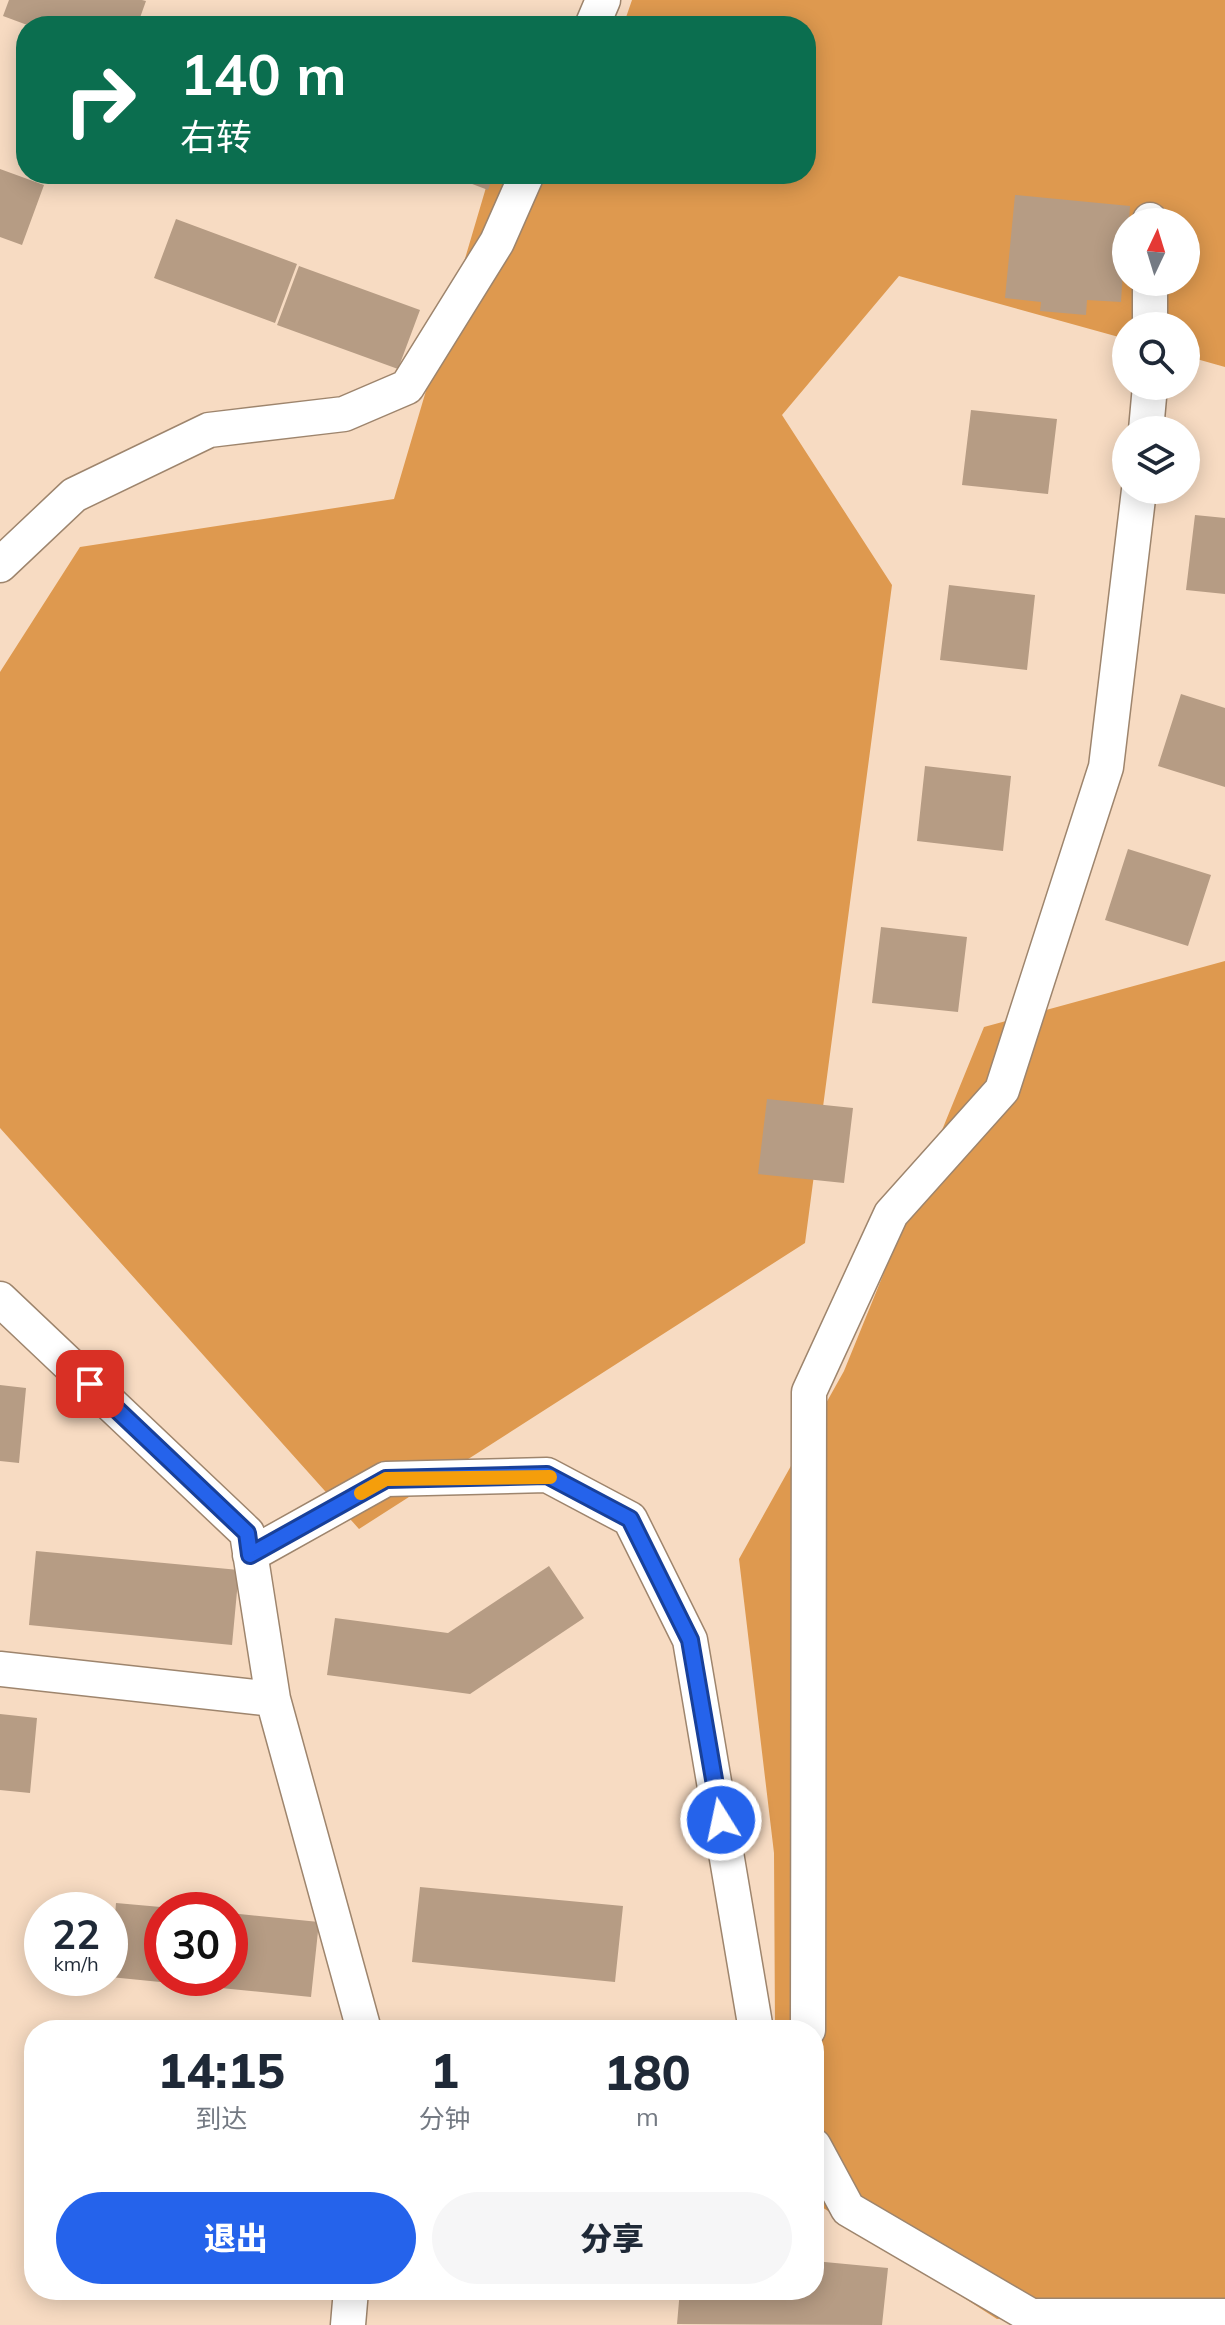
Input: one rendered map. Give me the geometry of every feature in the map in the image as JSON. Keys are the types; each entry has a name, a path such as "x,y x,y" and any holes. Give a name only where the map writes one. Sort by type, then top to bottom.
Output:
{"street":[{"path":"0,565 74,495 209,430 344,414 407,387 497,242 523,184"},
{"path":"808,2020 809,1392 891,1214 1002,1090 1106,767 1137,504"},
{"path":"0,1299 247,1533 273,1699 361,2020"},
{"path":"250,1555 386,1479 547,1475 630,1519 690,1640 754,2020"},
{"path":"0,1669 273,1699"},
{"path":"824,2165 848,2209 1031,2316 1225,2316"},
{"path":"348,2325 350,2300"}],"shaded area":[{"path":"632,0 1225,0 1225,367 1200,360 1200,312 1112,312 1112,335 899,276 782,415 892,585 805,1243 359,1529 0,1128 0,672 80,547 394,499 487,184 816,184 816,16 626,16"},
{"path":"1225,961 1225,2299 997,2319 824,2208 824,2020 775,2020 774,1853 739,1559 844,1371 984,1027"}],"building":[{"path":"9,0 146,1 141,16 16,16 16,21 3,16"},
{"path":"0,169 16,175 16,184 44,185 22,245 0,237"},
{"path":"472,184 490,184 488,190"},
{"path":"1015,195 1130,206 1112,208 1112,296 1121,296 1121,302 1087,300 1086,315 1040,311 1041,302 1005,298"},
{"path":"176,219 297,264 275,323 154,278"},
{"path":"299,266 420,310 398,369 277,325"},
{"path":"971,410 1057,419 1048,494 962,485"},
{"path":"1195,515 1225,518 1225,594 1186,590"},
{"path":"949,585 1035,595 1027,670 940,660"},
{"path":"1181,694 1225,708 1225,787 1158,766"},
{"path":"925,766 1011,776 1003,851 917,841"},
{"path":"1128,849 1211,875 1188,946 1105,920"},
{"path":"881,927 967,937 958,1012 872,1003"},
{"path":"767,1099 853,1108 844,1183 758,1174"},
{"path":"0,1385 26,1388 19,1463 0,1461"},
{"path":"36,1551 239,1570 232,1645 29,1625"},
{"path":"549,1566 584,1618 470,1694 327,1675 335,1618 448,1633"},
{"path":"0,1714 37,1718 30,1793 0,1790"},
{"path":"420,1887 623,1906 615,1982 412,1962"},
{"path":"128,1904 144,1906 144,1980 128,1979"},
{"path":"248,1915 319,1922 311,1997 248,1991"},
{"path":"824,2262 888,2268 882,2325 677,2324 679,2300 824,2300"}],"slow traffic":[{"path":"361,1493 386,1479 550,1477"}],"route":[{"path":"90,1384 247,1533 250,1555 386,1479 547,1475 630,1519 690,1640 721,1820"}]}
